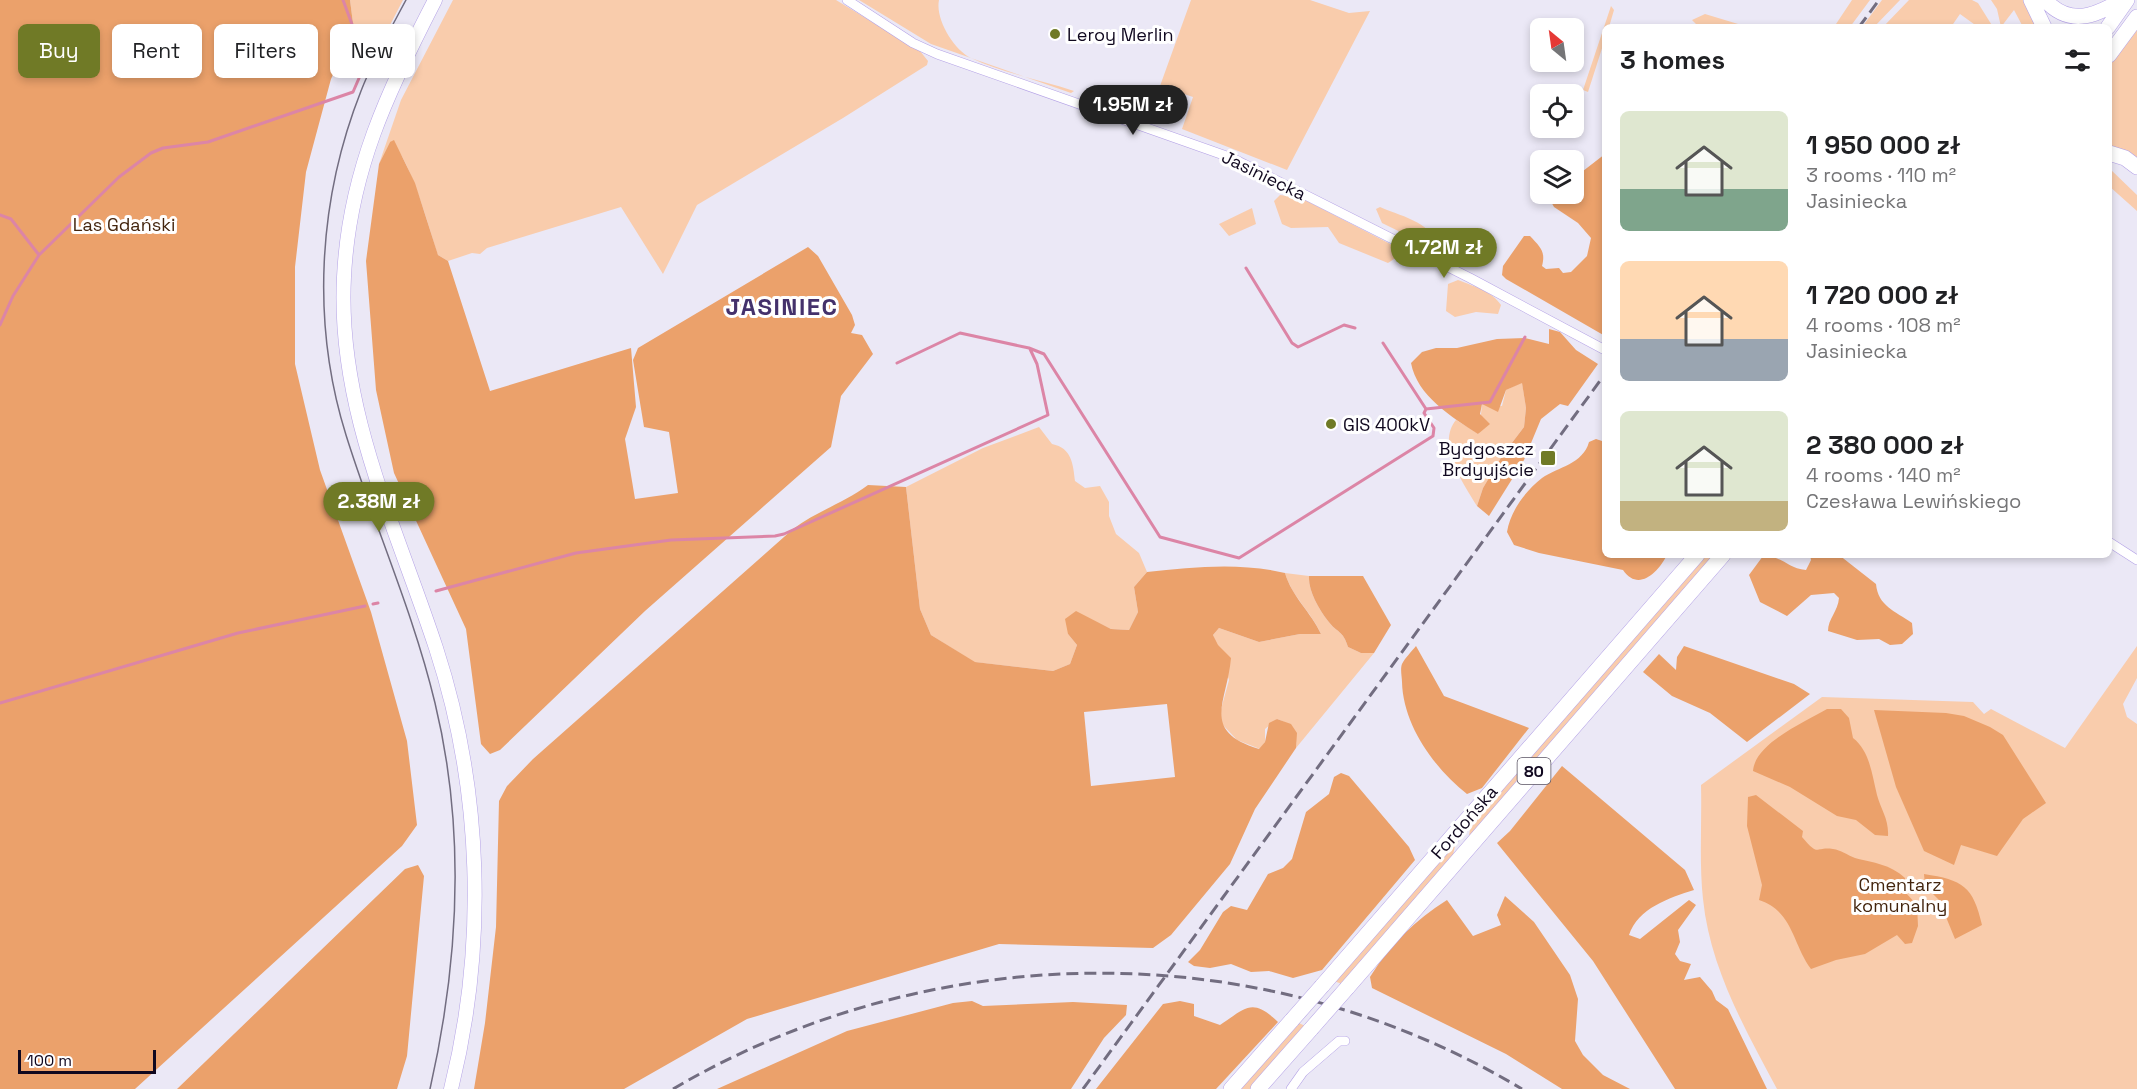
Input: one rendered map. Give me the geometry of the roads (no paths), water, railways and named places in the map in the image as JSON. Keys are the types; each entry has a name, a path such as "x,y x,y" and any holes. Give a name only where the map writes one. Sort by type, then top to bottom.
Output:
{"main road":[{"path":"2031,0 2043,24"},
{"path":"2045,0 2060,12 2082,18 2095,15 2122,0"},
{"path":"2110,24 2127,0"},
{"path":"2112,51 2137,17"},
{"path":"2112,154 2125,158 2137,166"},
{"name":"Fordońska","path":"1231,1089 1694,558"},
{"name":"Fordońska","path":"1258,1089 1720,558"}],"street":[{"path":"435,0 389,91 366,152 348,234 344,310 348,366 359,426 437,651 455,718 466,782 473,852 473,939 466,1012 451,1089"},
{"name":"Jasiniecka","path":"847,0 907,40 937,54 1241,162 1460,273 1602,348"},
{"path":"2112,544 2137,560"},
{"path":"1291,1089 1303,1072 1339,1041 1346,1041"}],"waterway":[{"path":"0,325 13,296 39,255 119,177 151,153 163,148 208,142 353,92 366,62 343,0"},
{"path":"0,215 11,219 39,255"},
{"path":"1246,268 1292,343 1298,347 1344,325 1355,328"},
{"path":"897,363 960,333 1029,348 1044,354 1160,537 1239,558 1433,436 1434,428 1424,413 1426,409 1490,402 1525,337"},
{"path":"1383,343 1426,409"},
{"path":"436,591 576,553 671,540 784,534 1048,415 1037,364 1030,349"},
{"path":"373,604 378,603"},
{"path":"0,703 238,633 365,606"}],"tram line":[{"path":"406,0 371,68 347,132 328,218 324,262 324,306 335,393 346,435 416,635 435,703 445,751 455,848 455,896 447,993 430,1089"}],"railway":[{"path":"1861,24 1879,0"},
{"path":"1083,1089 1602,378"},
{"path":"673,1089 774,1039 879,1003 988,981 1098,973 1207,980 1316,1002 1421,1038 1522,1089"}],"place":[{"name":"Leroy Merlin","path":"1055,34"},
{"name":"GIS 400kV","path":"1331,424"},
{"name":"Bydgoszcz Brdyujście","path":"1548,458"}],"district":[{"name":"JASINIEC","path":"782,306"}],"park label":[{"name":"Las Gdański","path":"124,224"},
{"name":"Cmentarz komunalny","path":"1900,894"}]}
